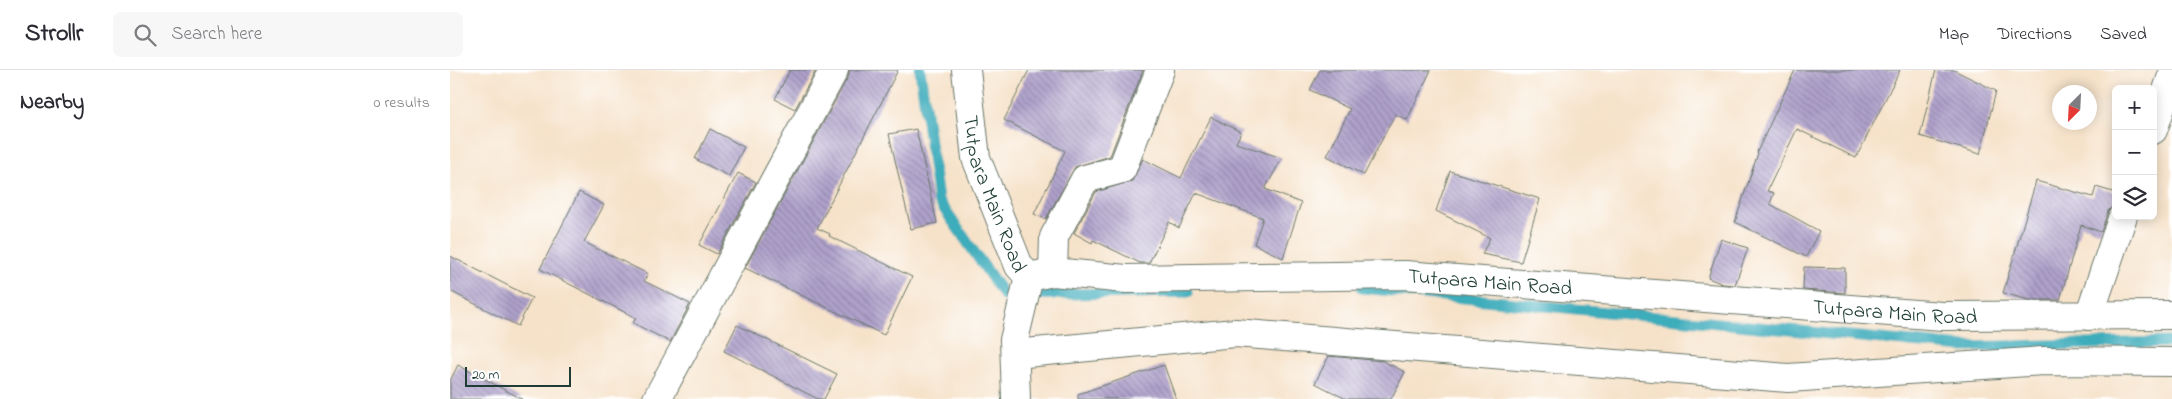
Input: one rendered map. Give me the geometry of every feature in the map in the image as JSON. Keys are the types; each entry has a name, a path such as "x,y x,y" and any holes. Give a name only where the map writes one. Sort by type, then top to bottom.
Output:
{"street":[{"path":"657,399 834,70"},
{"name":"Tutpara Main Road","path":"966,70 976,158 1019,266 1041,275 1126,279 1405,275 1942,316 2172,316"},
{"path":"1016,399 1015,347 1054,237 1085,179 1122,169 1160,70"},
{"path":"2157,119 2172,76"},
{"path":"2089,316 2122,220"},
{"path":"1015,347 1235,333 1788,378 2043,360 2172,362"}],"building":[{"path":"790,70 816,70 795,109 775,99"},
{"path":"850,70 898,70 817,228 830,234 829,236 912,277 884,335 745,268 848,77"},
{"path":"1029,70 1143,70 1110,156 1075,167 1046,219 1034,214 1065,151 1004,120"},
{"path":"1320,70 1431,70 1407,120 1395,114 1364,175 1327,156 1350,109 1310,90"},
{"path":"1795,70 1900,70 1856,158 1797,129 1767,191 1774,193 1770,204 1819,231 1806,257 1735,222 1757,152"},
{"path":"1936,70 1954,70 1996,91 1980,154 1920,136"},
{"path":"1211,117 1241,132 1236,143 1282,158 1265,189 1301,203 1283,258 1254,244 1263,218 1196,193 1179,228 1169,222 1149,263 1140,263 1093,240 1092,243 1074,233 1096,192 1132,181 1143,159 1181,178"},
{"path":"710,129 744,147 729,176 695,159"},
{"path":"916,129 937,223 911,229 889,134"},
{"path":"1450,171 1540,199 1521,262 1482,254 1490,238 1436,211"},
{"path":"738,173 756,182 717,254 699,245"},
{"path":"2036,181 2093,197 2096,187 2112,192 2112,207 2108,211 2101,232 2081,225 2060,300 2029,300 2003,293"},
{"path":"579,192 604,205 584,242 648,274 644,281 690,304 670,342 633,323 636,318 540,269"},
{"path":"1721,239 1748,248 1735,285 1723,284 1708,278"},
{"path":"450,256 532,298 518,326 450,291"},
{"path":"1804,267 1845,268 1845,293 1803,290"},
{"path":"737,325 837,374 824,399 818,399 724,351"},
{"path":"1329,356 1383,361 1405,372 1391,399 1346,399 1315,383"},
{"path":"458,365 522,399 450,399 450,381"},
{"path":"1164,365 1176,399 1078,399 1078,394"}],"waterway":[{"path":"920,70 938,200 1004,295 1188,292"},
{"path":"1362,288 1963,347 2172,342"}]}
